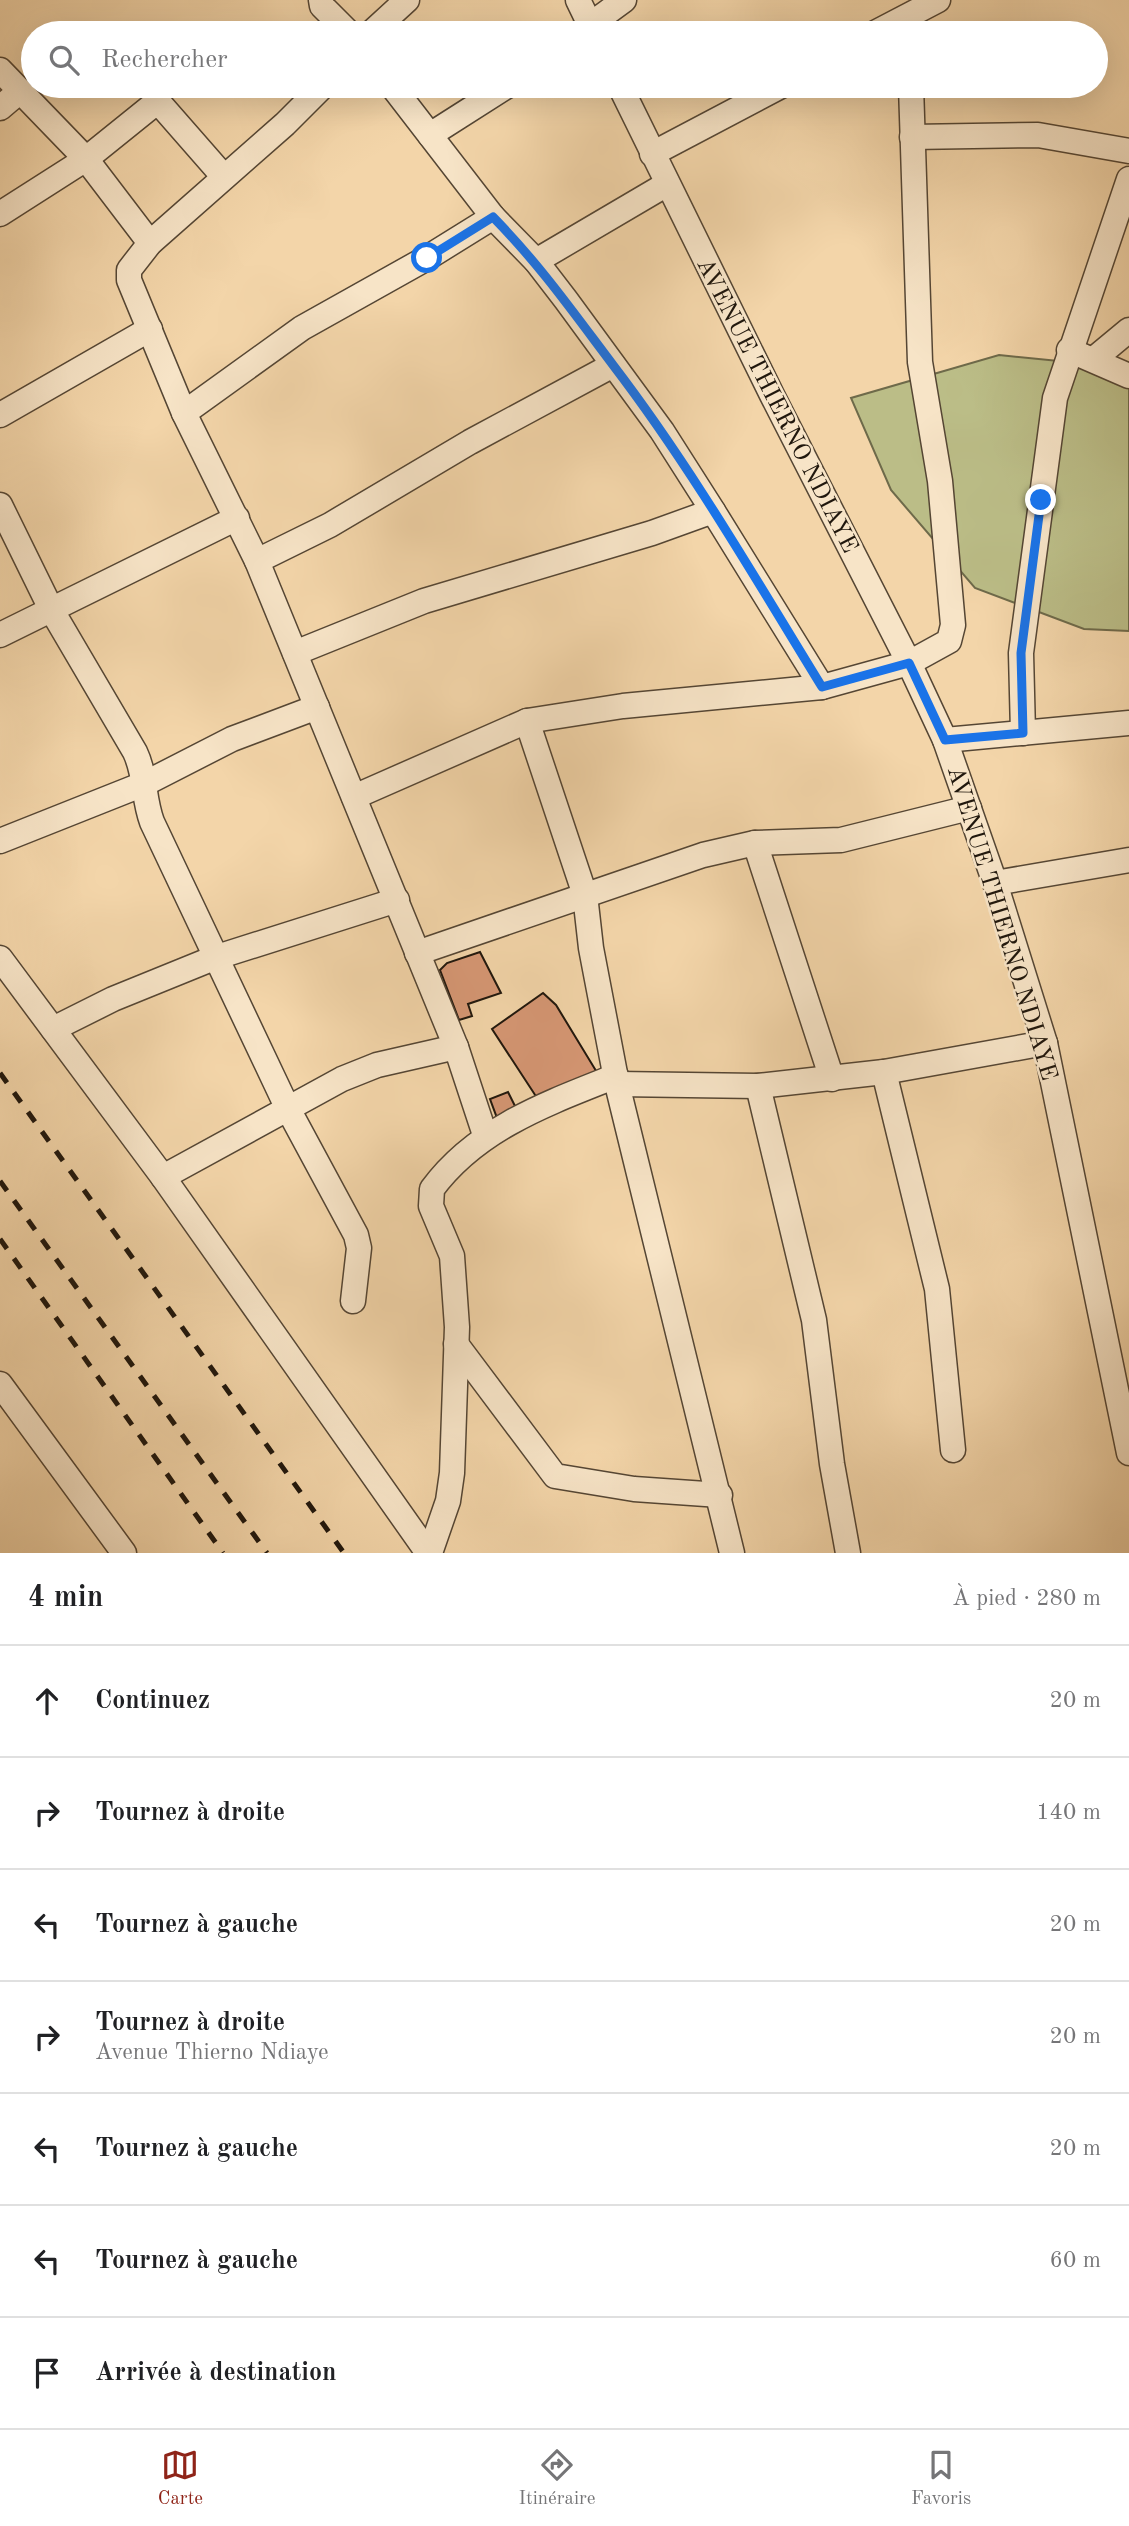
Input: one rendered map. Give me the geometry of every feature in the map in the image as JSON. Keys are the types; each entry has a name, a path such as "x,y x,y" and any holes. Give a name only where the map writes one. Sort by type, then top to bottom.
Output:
{"street":[{"path":"321,0 322,6 337,21"},
{"path":"384,21 407,0"},
{"path":"578,0 585,21"},
{"path":"599,21 624,0"},
{"path":"898,21 915,12"},
{"path":"0,70 20,90 0,108"},
{"path":"28,98 86,159 150,243"},
{"path":"310,98 150,243 129,270 129,280 184,413 257,561 456,1047 485,1135"},
{"path":"402,98 493,217 536,261 655,420 822,687"},
{"path":"430,135 488,98"},
{"name":"AVENUE THIERNO NDIAYE","path":"626,98 945,740 995,883 1045,1043 1129,1453"},
{"path":"652,154 758,98"},
{"path":"354,797 527,721 623,706 822,687 909,663 943,646 952,635 940,481 920,362 915,289 918,208 911,98"},
{"path":"0,214 86,159 153,105 161,105 224,177"},
{"path":"912,137 1038,135 1129,150"},
{"path":"1023,733 1021,653 1055,398 1069,350 1129,179"},
{"path":"536,261 667,184"},
{"path":"184,413 302,328 427,258 493,217"},
{"path":"0,415 150,329"},
{"path":"1094,359 1129,330"},
{"path":"1069,350 1129,376"},
{"path":"257,561 330,525 470,442 613,365"},
{"path":"0,505 51,609 135,752 146,783 146,807 214,958 287,1107 356,1235 359,1248 353,1301"},
{"path":"295,653 424,601 652,533 713,511"},
{"path":"0,635 237,518"},
{"path":"0,841 146,783 232,739 317,707"},
{"path":"527,721 585,895 591,948 616,1080 720,1495 732,1553"},
{"path":"945,740 1129,723"},
{"path":"417,953 688,859 754,844 841,840 969,807"},
{"path":"754,844 832,1079"},
{"path":"995,883 1129,860"},
{"path":"53,1029 113,999 214,958 397,900"},
{"path":"0,958 163,1177 429,1553"},
{"path":"429,1553 448,1501 451,1482 456,1290 452,1256 429,1196 438,1180 485,1135 540,1107 616,1080 758,1086 884,1072 1045,1043"},
{"path":"163,1177 287,1107 377,1065 456,1047"},
{"path":"884,1072 937,1289 953,1450"},
{"path":"758,1086 814,1320 842,1531 848,1553"},
{"path":"456,1344 555,1476 634,1489 720,1495"},
{"path":"0,1384 124,1553"}],"green space":[{"path":"999,355 1129,368 1129,631 1084,629 975,588 891,490 851,398"}],"building":[{"path":"480,952 501,993 468,1004 472,1016 459,1020 440,970 447,963"},
{"path":"543,993 556,1005 598,1074 541,1104 492,1029"},
{"path":"508,1092 520,1116 500,1126 490,1099"}],"railway":[{"path":"0,1073 344,1553"},
{"path":"0,1181 267,1553"},
{"path":"0,1239 223,1553"}],"route":[{"path":"427,258 493,217 536,261 639,397 728,532 822,687 909,663 945,740 1023,733 1021,653 1041,500"}]}
